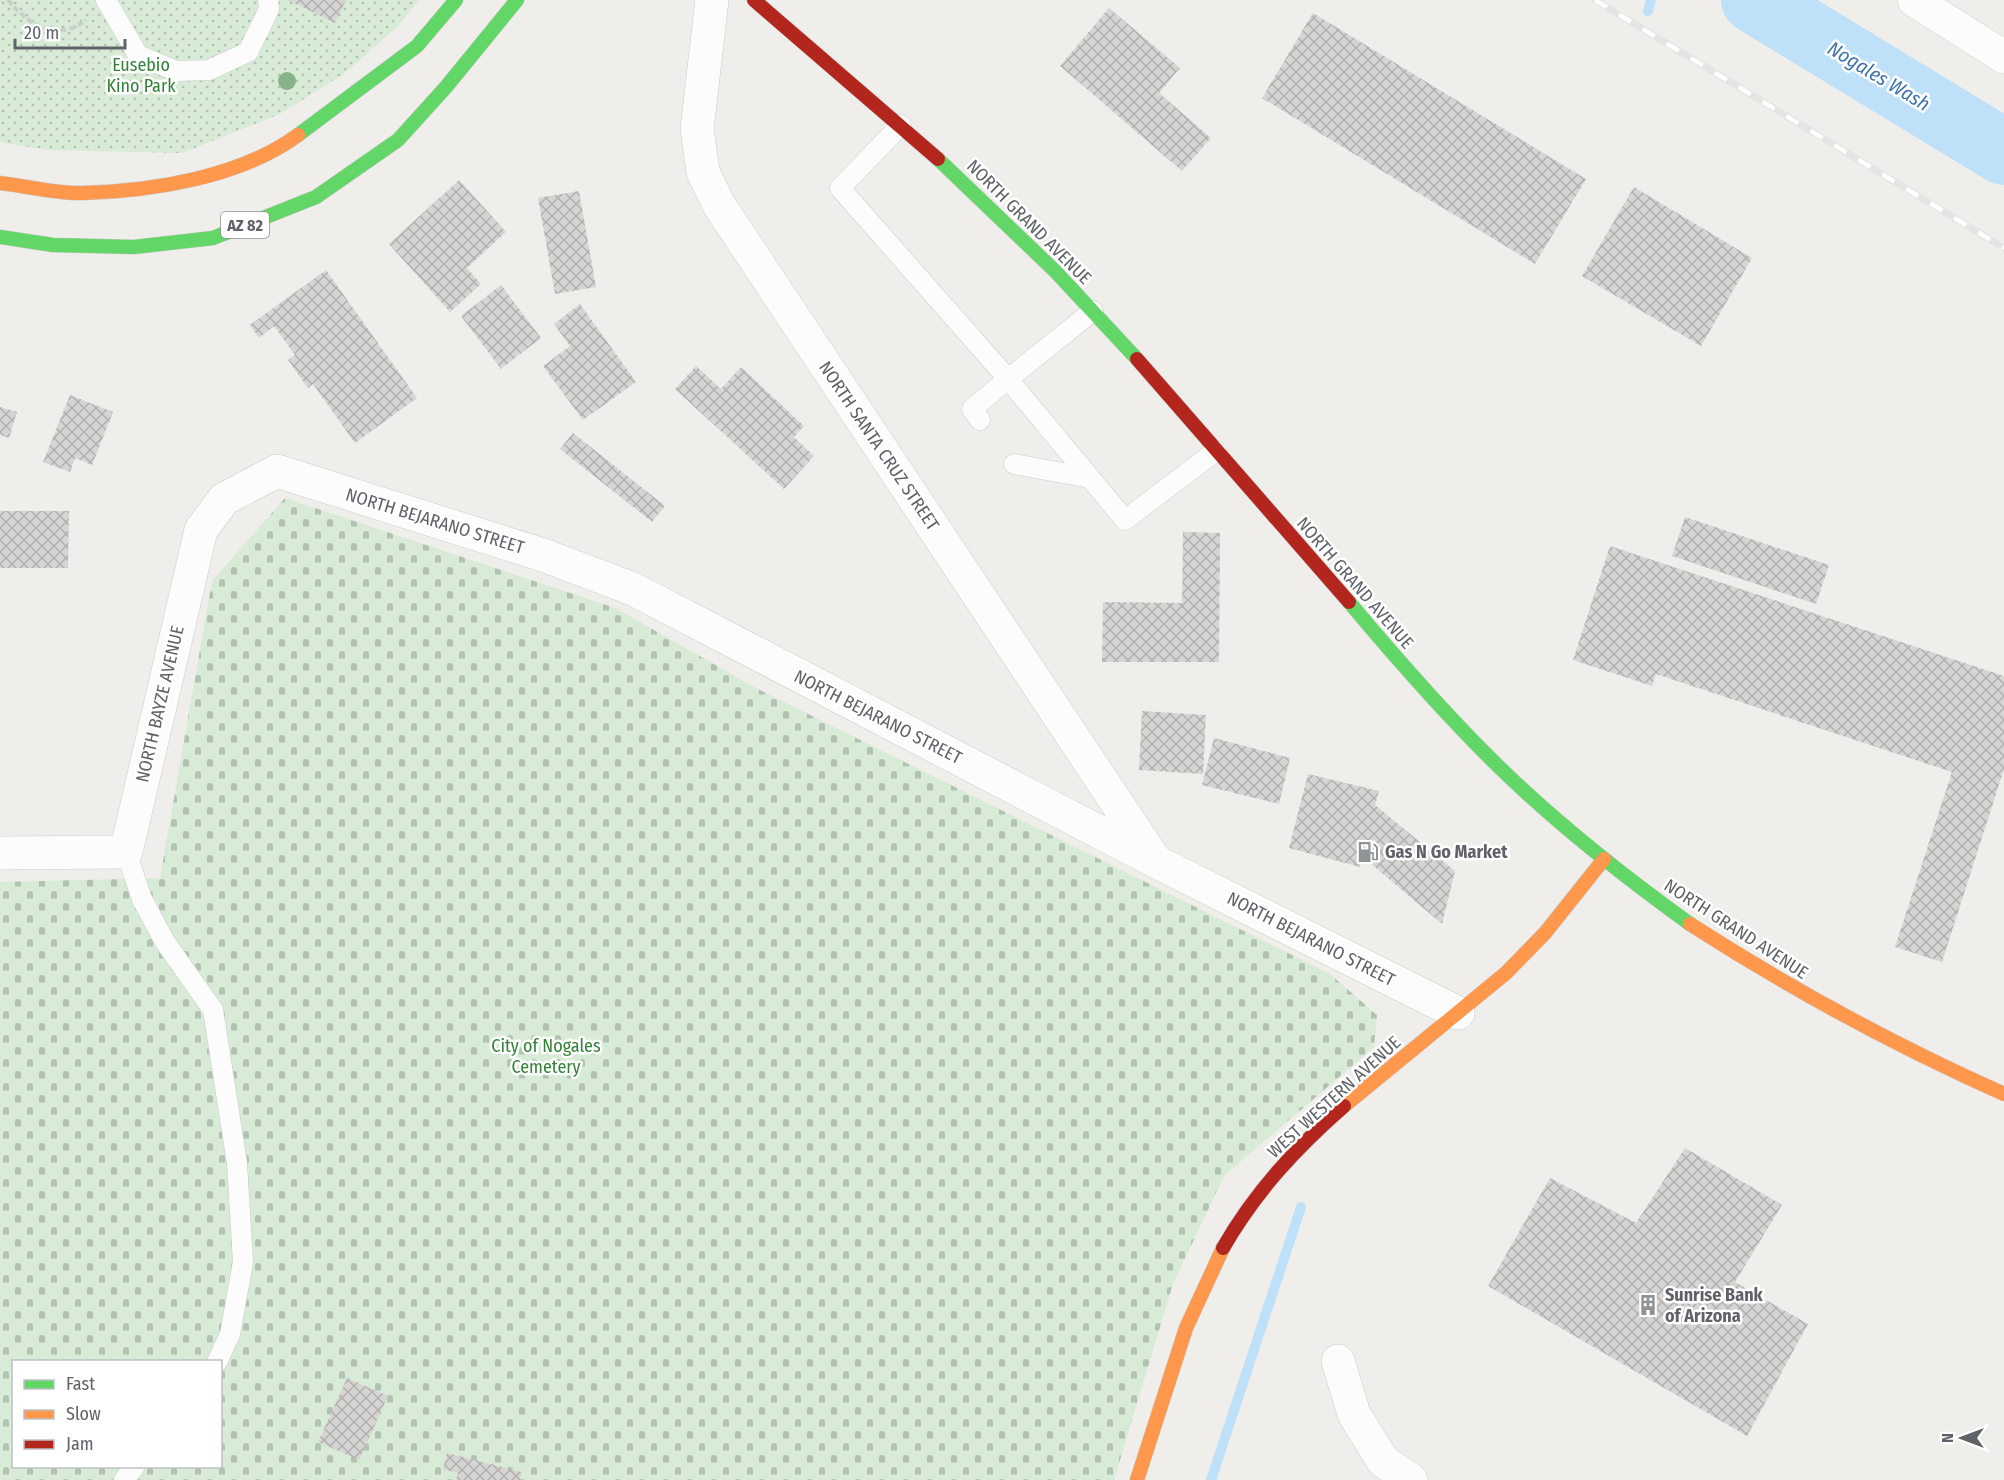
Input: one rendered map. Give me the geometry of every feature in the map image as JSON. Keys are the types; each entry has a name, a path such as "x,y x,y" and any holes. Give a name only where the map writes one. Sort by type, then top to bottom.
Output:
{"main road":[{"path":"0,183 81,193 182,183 274,152 417,46 456,0"},
{"name":"AZ 82","path":"0,237 53,245 134,248 213,238 316,197 398,140 447,87 517,0"},
{"name":"NORTH GRAND AVENUE","path":"754,0 950,168 1093,311 1446,715 1524,791 1604,859 1694,927 1819,1004 1928,1062 2004,1094"},
{"name":"WEST WESTERN AVENUE","path":"1137,1480 1170,1372 1199,1296 1231,1233 1262,1189 1302,1144 1507,973 1561,915 1604,859"}],"street":[{"name":"NORTH SANTA CRUZ STREET","path":"712,0 697,129 703,172 719,205 1155,861"},
{"path":"1914,0 2004,57"},
{"name":"NORTH BEJARANO STREET","path":"277,471 543,555 633,589 1155,861 1458,1013"},
{"name":"NORTH BAYZE AVENUE","path":"126,852 201,530 224,499 277,471"},
{"path":"0,853 126,852"},
{"path":"1338,1361 1354,1414 1383,1461 1411,1480"}],"lane":[{"path":"106,0 138,55 176,71 209,70 248,52 269,9 268,0"},
{"path":"901,125 840,188 1008,379 1125,520 1216,451"},
{"path":"980,420 972,409 1093,311"},
{"path":"1014,464 1090,478"},
{"path":"126,852 142,899 165,942 213,1010 237,1163 243,1262 230,1334 218,1360"},
{"path":"124,1480 134,1468"}],"path":[{"path":"8,0 22,16 48,30 73,30 89,17"}],"green space":[{"name":"Eusebio Kino Park","path":"0,0 419,0 398,26 345,73 280,114 182,153 47,150 0,142"},
{"name":"City of Nogales Cemetery","path":"285,498 615,608 756,688 1330,974 1377,1015 1374,1047 1224,1176 1173,1284 1114,1480 0,1480 0,882 160,878 212,581"}],"building":[{"path":"288,0 346,0 335,23"},
{"path":"1109,8 1180,68 1159,93 1211,138 1182,171 1060,66"},
{"path":"1313,13 1586,179 1535,264 1262,98"},
{"path":"459,180 506,232 467,268 481,284 450,312 389,244"},
{"path":"1634,187 1752,258 1701,346 1582,276"},
{"path":"579,191 596,287 555,294 538,198"},
{"path":"326,270 417,398 355,443 313,384 308,388 288,360 295,355 274,326 259,338 250,325"},
{"path":"501,285 541,338 501,369 461,316"},
{"path":"580,304 636,382 583,420 543,366 570,346 554,324"},
{"path":"696,366 721,389 741,367 804,426 794,437 814,456 784,489 675,389"},
{"path":"70,395 113,412 92,465 75,458 70,472 43,462"},
{"path":"0,407 17,412 9,438 0,435"},
{"path":"573,433 665,506 652,522 560,449"},
{"path":"0,511 69,511 68,568 0,568"},
{"path":"1685,517 1829,565 1816,604 1672,556"},
{"path":"1183,532 1220,533 1219,662 1102,662 1103,602 1182,603"},
{"path":"1610,546 2004,676 2004,769 1942,962 1895,947 1952,772 1656,674 1652,686 1573,660"},
{"path":"1142,711 1206,715 1203,774 1139,770"},
{"path":"1214,738 1290,758 1279,804 1202,785"},
{"name":"Gas N Go Market","path":"1308,774 1379,791 1375,805 1455,871 1442,924 1362,856 1360,867 1289,848"},
{"name":"Sunrise Bank of Arizona","path":"1685,1148 1782,1205 1735,1282 1808,1324 1747,1436 1488,1286 1550,1178 1636,1223"},
{"path":"347,1378 388,1396 359,1460 318,1442"},
{"path":"447,1453 522,1472 520,1480 456,1480 458,1473 443,1469"}],"waterway":[{"path":"1648,11 1651,0"},
{"name":"Nogales Wash","path":"1754,0 2004,152"},
{"path":"1211,1480 1301,1207"}],"railway":[{"path":"1595,0 2004,248"}],"traffic: fast":[{"path":"298,135 417,46 456,0"},
{"path":"0,237 53,245 134,247 213,238 316,197 398,140 446,87 517,0"},
{"path":"938,159 1055,271 1137,359"},
{"path":"1349,602 1439,705 1519,786 1590,848 1690,924"}],"traffic: slow":[{"path":"0,183 73,193 110,192 167,185 250,162 298,135"},
{"path":"1344,1106 1506,973 1545,933 1604,859"},
{"path":"1690,924 1766,971 1844,1015 2004,1094"},
{"path":"1137,1480 1186,1328 1223,1248"}],"traffic: jam":[{"path":"754,0 938,159"},
{"path":"1137,359 1349,602"},
{"path":"1223,1248 1249,1208 1278,1172 1309,1138 1344,1106"}],"place":[{"name":"Gas N Go Market","path":"1368,852"},
{"name":"Sunrise Bank of Arizona","path":"1648,1305"}]}
